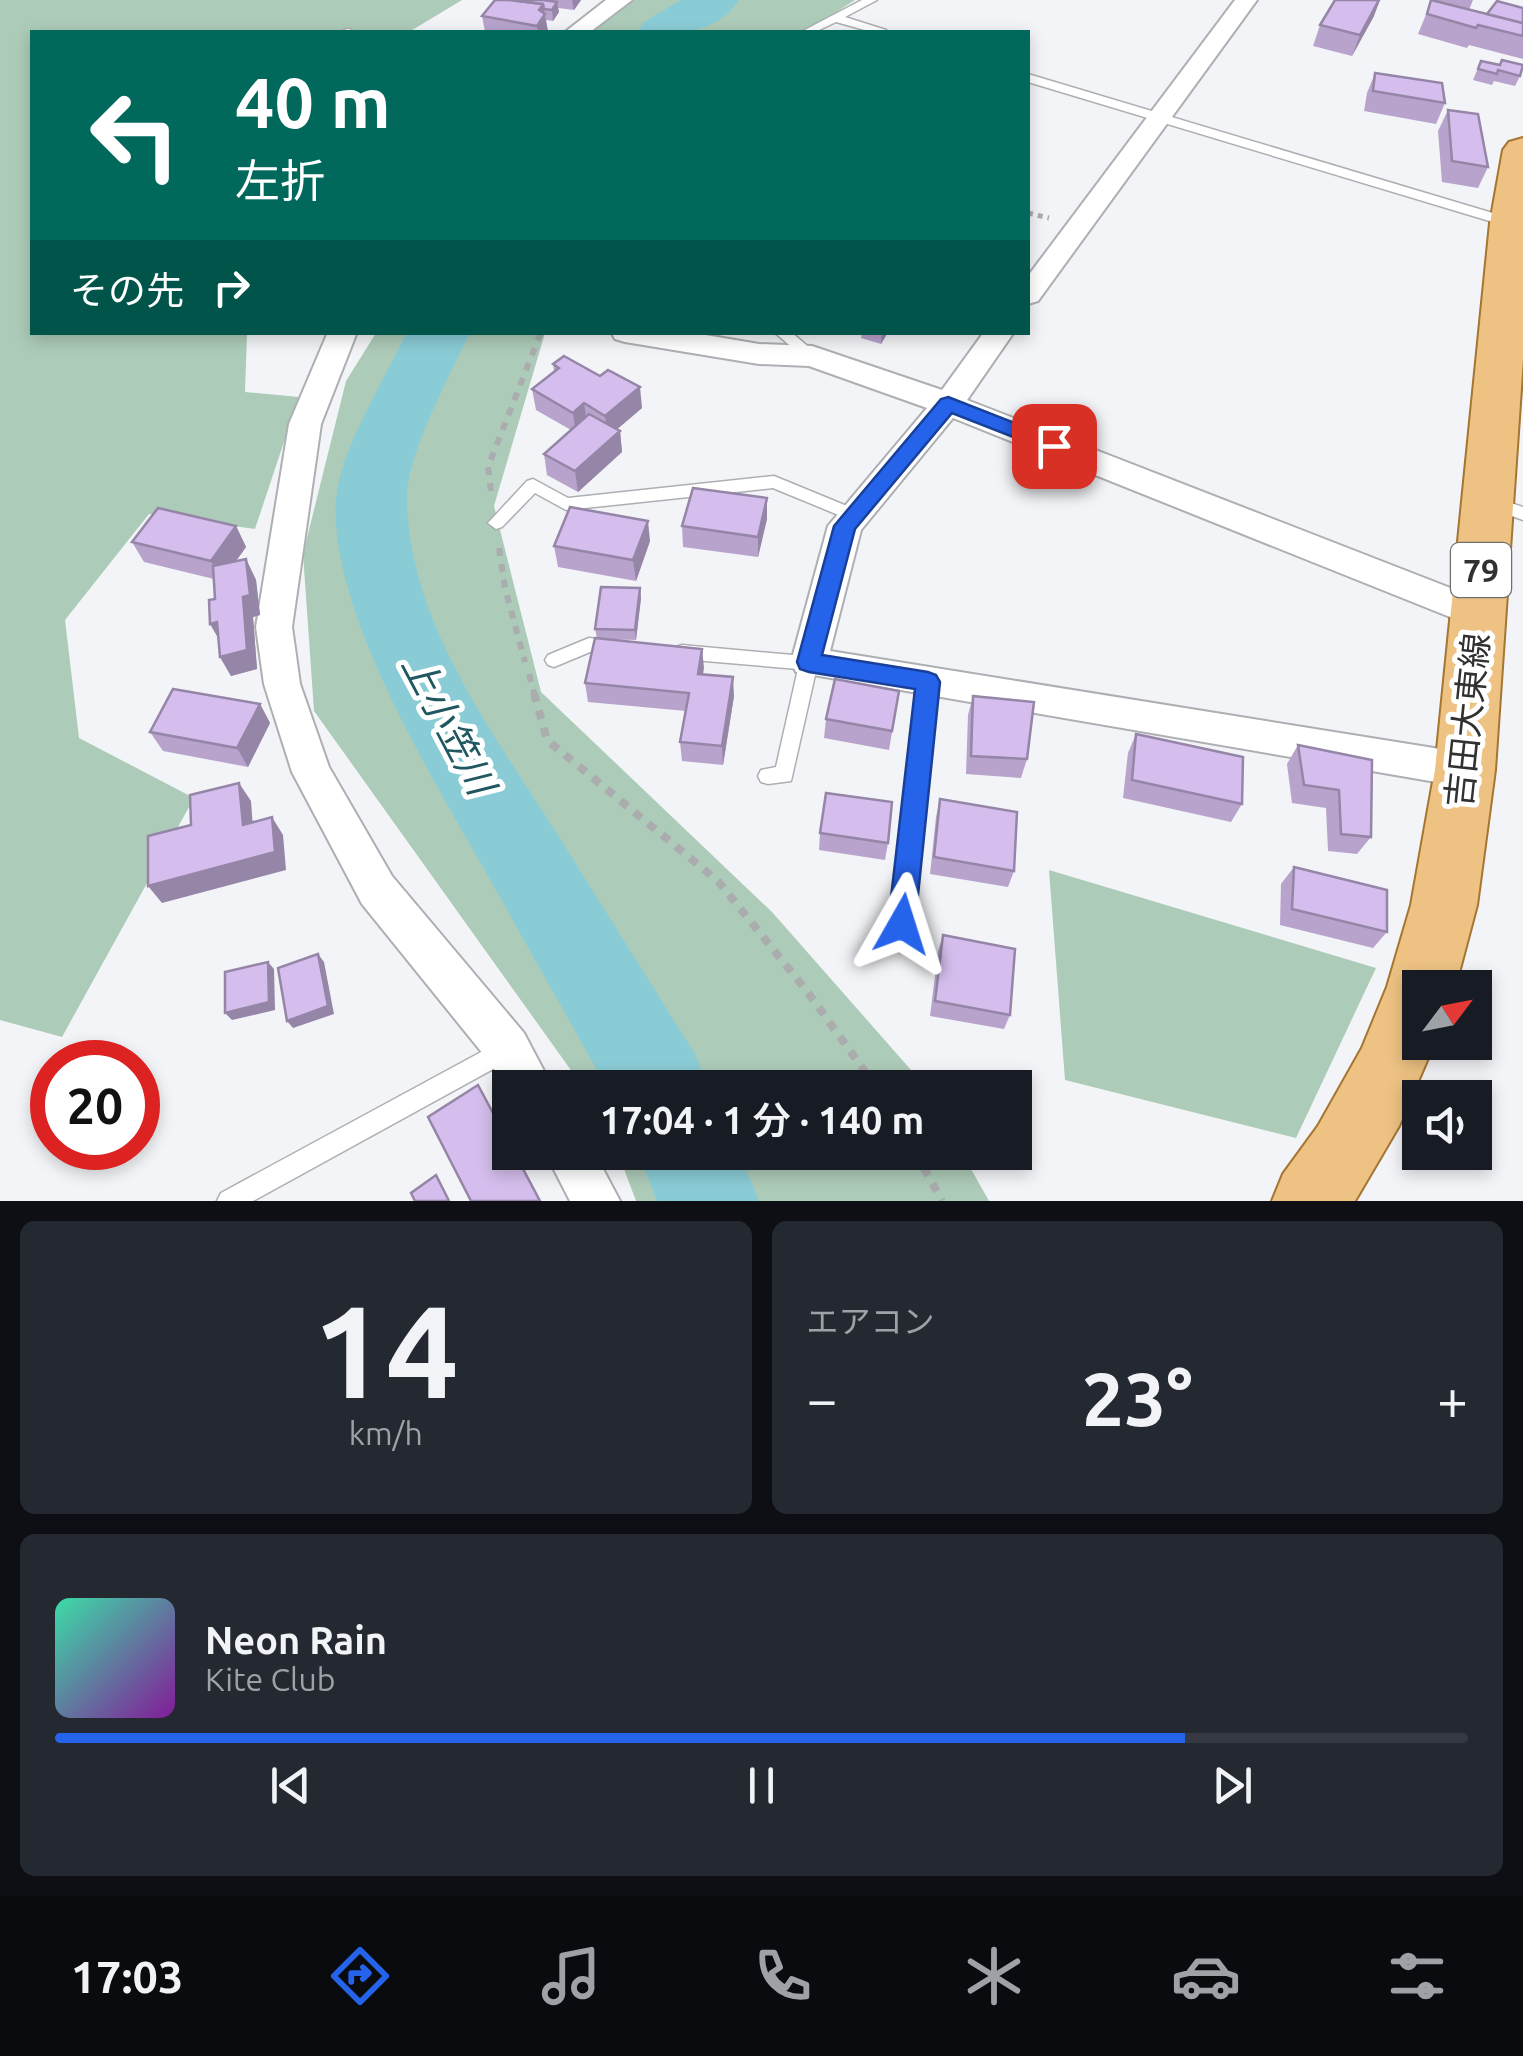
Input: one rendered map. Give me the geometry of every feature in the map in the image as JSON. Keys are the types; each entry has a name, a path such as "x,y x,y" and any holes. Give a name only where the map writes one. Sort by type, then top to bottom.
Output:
{"main road":[{"name":"吉田大東線","path":"1425,970 1444,904 1465,770 1477,613 1506,508 1511,223 1523,150"},
{"name":"吉田大東線","path":"1335,1184 1402,1034"}],"street":[{"path":"579,30 622,0"},
{"path":"1030,293 1246,0"},
{"path":"342,335 304,424 274,627 282,684 311,772 376,890 508,1049 520,1070"},
{"path":"643,335 759,354 812,356 948,404 1477,613"},
{"path":"998,335 948,404 845,526 809,662 1465,770"},
{"path":"578,1170 596,1201"}],"lane":[{"path":"811,30 871,0"},
{"path":"835,18 875,30"},
{"path":"1030,79 1511,223"},
{"path":"785,335 812,356"},
{"path":"496,523 533,486 566,504 774,482 854,516"},
{"path":"554,660 589,645 809,662 784,775 768,776"},
{"path":"902,924 928,682"},
{"path":"229,1201 508,1049"}],"path":[{"path":"540,335 488,467 505,588 547,740 718,881 806,990 864,1070"},
{"path":"925,1170 942,1201"}],"green space":[{"path":"0,0 462,0 412,30 30,30 30,335 247,335 245,392 299,397 255,529 149,514 65,620 79,738 194,798 62,1037 0,1020"},
{"path":"631,0 855,0 808,30 579,30"},
{"path":"375,335 544,335 494,506 541,692 772,912 911,1070 571,1070 314,711 303,554 346,381"},
{"path":"1049,870 1376,968 1296,1138 1065,1080"},
{"path":"624,1170 972,1170 989,1201 636,1201"}],"building":[{"path":"495,0 543,4 539,10 545,14 537,26 482,16"},
{"path":"519,0 557,2 552,10 544,9 543,4"},
{"path":"1335,0 1379,0 1360,35 1320,25"},
{"path":"1431,0 1523,23 1523,36 1427,14"},
{"path":"1497,1 1523,8 1523,23 1487,14"},
{"path":"1502,60 1523,65 1520,76 1478,69 1481,61 1500,65"},
{"path":"1375,73 1442,83 1445,103 1373,91"},
{"path":"1448,110 1478,114 1488,167 1452,161"},
{"path":"564,356 600,376 608,370 640,387 605,416 584,403 573,413 532,389 559,368 553,364"},
{"path":"589,414 620,431 575,471 544,454"},
{"path":"693,488 767,498 758,537 682,526"},
{"path":"570,507 648,521 633,560 554,546"},
{"path":"158,508 236,526 211,561 132,542"},
{"path":"246,559 250,595 243,597 247,650 220,657 217,622 210,624 209,600 215,599 213,566"},
{"path":"601,587 640,588 635,630 595,629"},
{"path":"595,638 702,649 698,674 733,677 722,746 680,742 689,693 585,683"},
{"path":"835,679 899,691 892,731 826,719"},
{"path":"173,689 260,704 237,748 150,732"},
{"path":"973,696 1034,702 1027,759 971,756"},
{"path":"1136,734 1243,757 1242,804 1132,780"},
{"path":"1298,745 1372,760 1371,837 1341,834 1339,790 1304,785"},
{"path":"239,783 243,825 272,817 275,852 148,886 148,836 191,825 190,795"},
{"path":"826,793 892,802 888,843 820,833"},
{"path":"940,799 1017,812 1014,871 934,857"},
{"path":"1294,867 1387,890 1387,932 1292,909"},
{"path":"943,935 1015,949 1010,1015 935,1001"},
{"path":"318,954 328,1006 287,1021 278,968"},
{"path":"268,962 269,1002 225,1013 225,972"},
{"path":"478,1085 492,1111 492,1170 524,1170 540,1201 471,1201 428,1117"},
{"path":"436,1175 449,1201 415,1201 411,1193"}],"waterway":[{"name":"上小笠川","path":"664,30 715,0"},
{"name":"上小笠川","path":"438,335 387,441 371,498 375,538 393,617 453,739 650,1070"},
{"name":"上小笠川","path":"695,1170 708,1201"}],"route":[{"path":"902,924 928,682 809,662 845,526 948,404 1054,446"}]}
